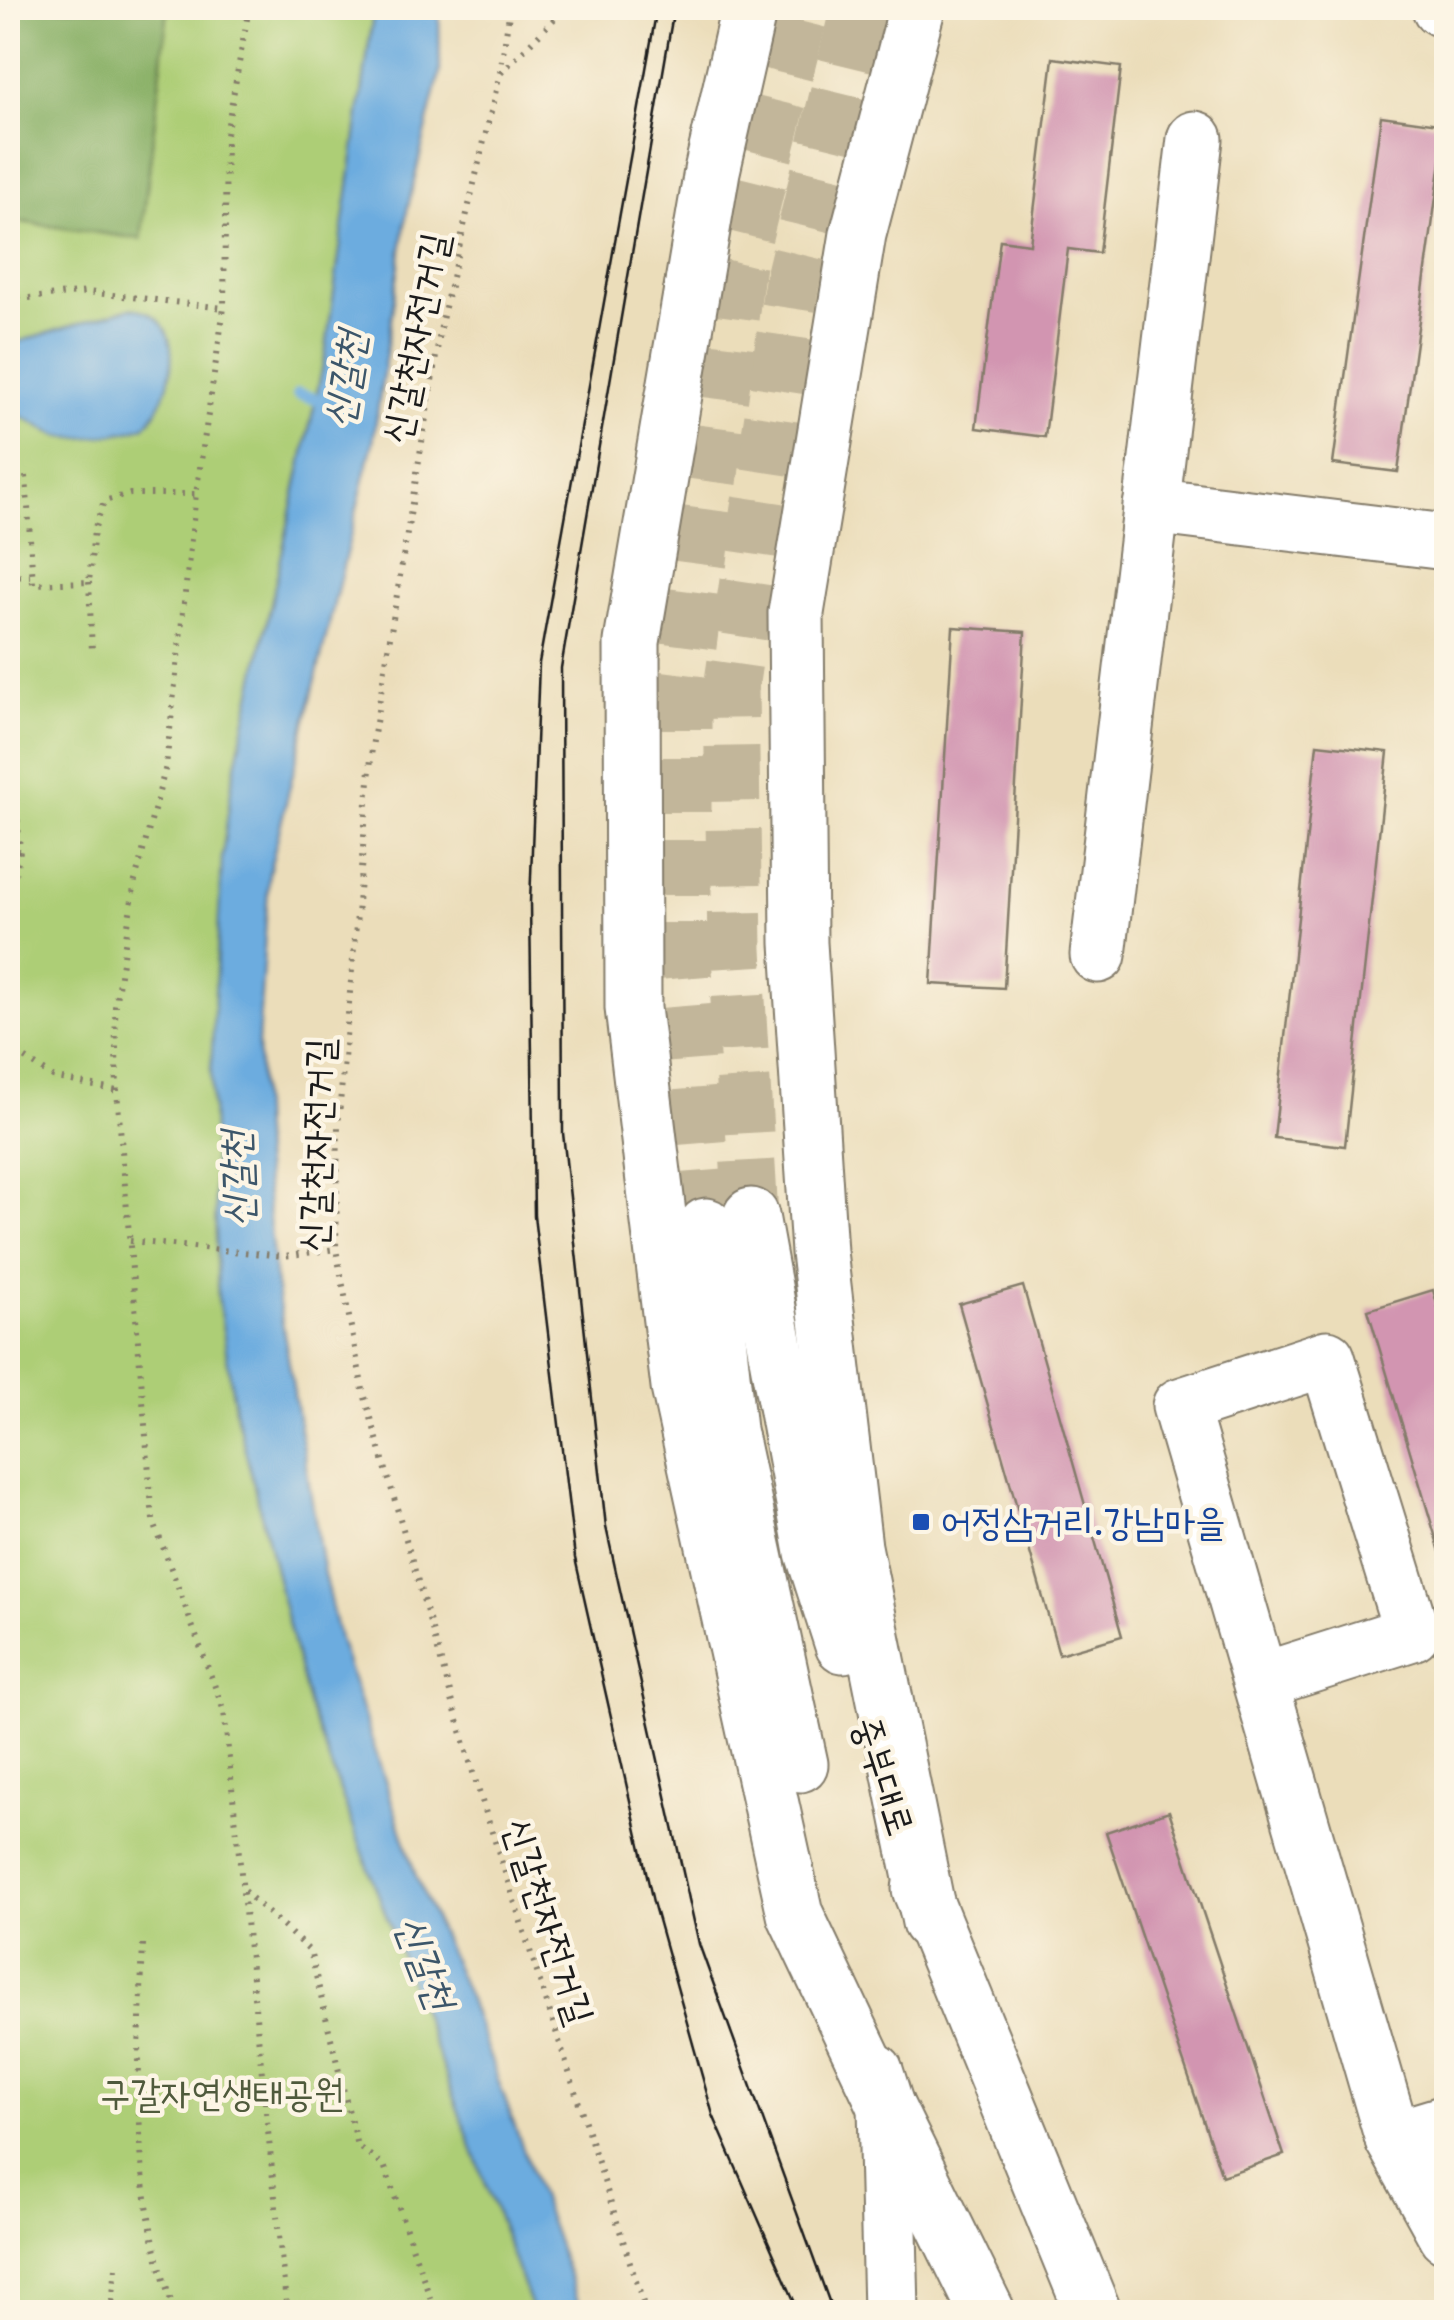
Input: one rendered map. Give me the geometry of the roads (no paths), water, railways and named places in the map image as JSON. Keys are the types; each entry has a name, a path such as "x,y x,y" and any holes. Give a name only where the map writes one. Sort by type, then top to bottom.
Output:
{"main road":[{"path":"749,8 712,171 632,642 633,1008 679,1386 791,1896 886,2106 891,2312"},
{"path":"917,8 858,234 796,633 799,943 819,1252 854,1547 930,1922"},
{"path":"1098,955 1195,139"},
{"path":"1151,506 1446,542"},
{"name":"중부대로","path":"987,2312 886,2106 836,1934 728,1430 728,1221 814,1552 930,1922 1091,2306"},
{"path":"1262,1681 1412,1633 1328,1358 1180,1406 1393,2139 1446,2235"},
{"path":"1393,2139 1446,2123"}],"water":[{"name":"신갈천","path":"374,8 439,8 440,72 407,211 373,442 269,873 258,1042 263,1156 275,1279 324,1574 339,1639 416,1876 468,1997 582,2312 533,2312 309,1707 235,1409 218,1297 211,1069 222,857 232,783 325,356"},
{"path":"130,308 149,313 162,324 172,357 164,395 145,426 102,436 67,438 8,412 8,345"}],"waterway":[{"name":"신갈천","path":"298,394 331,403"}],"tunnel":[{"path":"706,1226 684,960 684,685 738,264 802,8"},
{"path":"751,1216 735,950 731,688 792,282 858,8"}],"tram line":[{"path":"657,8 539,663 530,903 534,1216 575,1558 653,1902 713,2115 799,2312"},
{"path":"674,8 561,668 563,1133 606,1527 699,1944 833,2312"}],"place":[{"name":"어정삼거리.강남마을","path":"921,1522"}],"park label":[{"name":"구갈자연생태공원","path":"222,2093"}]}
